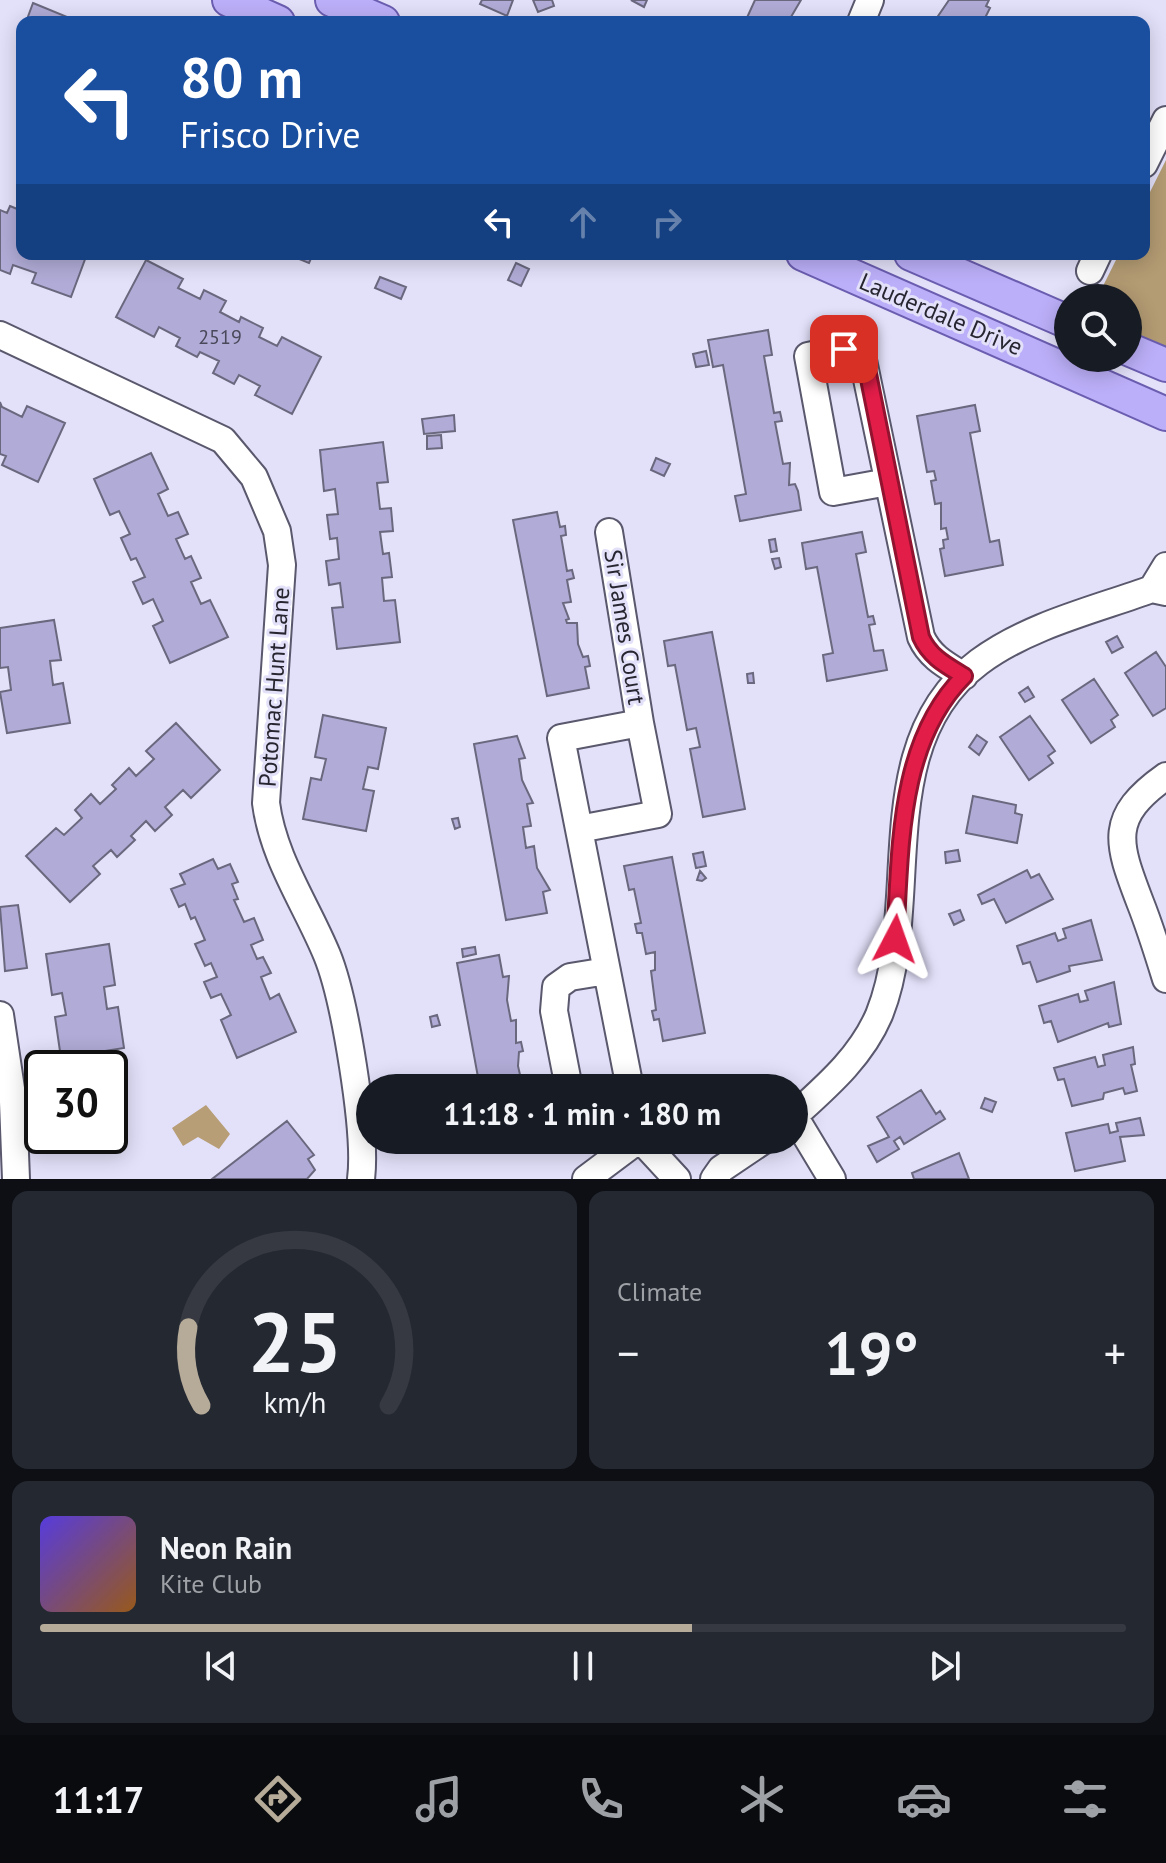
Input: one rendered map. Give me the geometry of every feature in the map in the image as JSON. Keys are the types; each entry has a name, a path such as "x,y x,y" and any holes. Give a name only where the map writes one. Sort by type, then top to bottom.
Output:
{"main road":[{"path":"229,0 265,16"},
{"path":"332,0 379,16"},
{"name":"Lauderdale Drive","path":"817,260 1166,414"},
{"name":"Lauderdale Drive","path":"925,260 1054,316"},
{"path":"1142,355 1166,365"}],"street":[{"path":"1150,152 1166,120"},
{"name":"Potomac Hunt Lane","path":"0,335 223,440 254,477 277,531 282,565 266,803 270,834 337,982 363,1151 361,1179"},
{"path":"888,482 833,492 808,356 844,349 855,352 863,360 921,637 926,650 964,676"},
{"name":"Sir James Court","path":"579,829 658,814 609,532"},
{"path":"808,1103 844,1069 880,1012 893,967 911,777 934,716 948,692 1007,644 1159,591 1166,566"},
{"name":"Sir James Court","path":"627,1074 561,738 640,723"},
{"path":"1166,776 1139,795 1126,815 1121,832 1122,855 1166,979"},
{"path":"566,1074 554,1011 556,987 570,977 607,971"},
{"path":"0,1015 13,1102 16,1179"},
{"path":"808,1139 832,1179"},
{"path":"586,1179 621,1154"},
{"path":"653,1154 677,1179"},
{"path":"714,1179 721,1169 743,1154"}],"shaded area":[{"path":"1166,160 1166,347 1142,336 1142,284 1104,284 1116,260 1150,260 1150,192"},
{"path":"206,1105 230,1134 219,1149 198,1137 183,1146 172,1128"}],"building":[{"path":"482,0 513,0 507,16 480,4"},
{"path":"533,0 552,0 554,6 538,12"},
{"path":"631,0 647,0 644,7"},
{"path":"755,0 801,0 792,16 748,16"},
{"path":"949,0 989,0 986,6 990,8 986,16 938,16"},
{"path":"33,3 65,16 28,16"},
{"path":"10,206 16,208 16,260 85,260 71,297 32,283 36,273 13,265 10,274 0,270 0,210 7,213"},
{"path":"146,260 183,279 178,288 200,299 204,290 226,301 220,312 239,322 241,317 263,328 259,337 277,346 282,337 321,357 292,414 255,395 260,386 239,375 234,384 213,373 219,361 200,352 197,357 176,346 180,338 159,327 154,337 116,317"},
{"path":"516,263 529,269 521,286 508,280"},
{"path":"380,277 406,287 401,299 375,288"},
{"path":"768,330 772,355 764,356 774,413 780,412 782,421 775,422 783,464 790,463 789,485 795,484 801,510 740,521 735,496 746,494 723,365 713,367 708,340"},
{"path":"706,351 709,365 696,367 693,354"},
{"path":"0,402 2,407 22,417 27,406 65,423 38,482 2,465 6,456 0,454"},
{"path":"975,405 980,431 970,433 990,542 999,540 1003,565 945,576 940,549 944,548 943,540 948,539 946,528 941,529 941,503 935,504 931,481 936,480 934,471 927,472 917,416"},
{"path":"454,415 455,431 424,434 422,419"},
{"path":"441,435 442,448 427,449 427,436"},
{"path":"383,442 388,482 377,483 380,509 391,508 393,531 380,532 383,554 389,553 392,577 382,578 384,601 395,600 400,642 337,649 332,608 343,607 340,583 329,585 326,561 339,559 337,538 330,539 327,515 338,514 335,489 324,491 320,450"},
{"path":"151,453 168,489 158,494 168,516 178,512 188,534 176,539 185,559 191,556 201,578 191,582 201,604 210,600 228,637 170,663 153,626 163,621 153,599 143,604 133,582 145,577 136,558 131,560 121,538 130,534 119,511 110,515 94,479"},
{"path":"656,458 670,464 664,476 651,470"},
{"path":"557,512 560,527 565,526 566,535 561,536 567,571 572,570 574,578 567,580 571,602 563,603 569,619 566,620 567,623 577,623 578,644 583,657 588,656 590,666 585,667 589,688 547,696 513,520"},
{"path":"862,532 866,552 856,554 868,617 873,616 875,624 869,625 874,651 883,650 887,670 827,681 823,655 833,653 817,567 806,569 802,543"},
{"path":"775,539 777,551 771,552 769,540"},
{"path":"779,558 781,567 775,569 772,559"},
{"path":"54,620 61,660 50,661 53,685 63,683 70,723 7,733 0,692 11,690 8,667 0,668 0,628"},
{"path":"712,632 745,809 703,817 690,749 700,747 696,728 687,730 675,665 668,666 664,641"},
{"path":"1117,636 1123,647 1112,653 1106,642"},
{"path":"1156,652 1166,667 1166,708 1153,716 1125,673"},
{"path":"753,673 754,683 748,683 747,674"},
{"path":"1094,679 1118,715 1111,720 1115,727 1091,743 1062,700"},
{"path":"1028,687 1034,697 1025,702 1019,693"},
{"path":"323,715 386,728 378,769 368,767 363,789 374,791 366,831 303,819 311,778 321,780 326,759 315,757"},
{"path":"1030,716 1055,751 1048,756 1053,763 1029,780 1000,737"},
{"path":"176,723 220,770 191,798 183,790 165,807 172,815 155,831 146,821 131,836 135,840 117,857 111,850 93,866 100,874 70,902 26,856 56,828 64,835 82,818 75,810 91,794 100,804 116,789 112,785 129,768 136,776 154,759 146,751"},
{"path":"977,735 987,742 979,755 969,747"},
{"path":"517,736 525,758 519,759 522,780 533,803 527,804 531,826 523,827 526,848 534,846 537,868 550,890 543,892 547,913 506,920 474,744"},
{"path":"973,796 1016,805 1015,813 1022,815 1017,843 966,833"},
{"path":"458,818 460,827 455,829 452,819"},
{"path":"958,850 960,861 946,863 945,852"},
{"path":"703,852 706,866 696,868 693,854"},
{"path":"672,857 705,1033 663,1041 659,1019 654,1020 652,1011 656,1010 651,971 655,970 655,952 646,954 642,933 637,933 635,924 641,923 634,889 629,890 624,866"},
{"path":"213,859 218,869 230,864 238,882 232,884 238,899 234,900 244,922 254,918 263,940 251,945 257,959 263,957 271,973 261,977 270,999 279,994 296,1032 237,1058 221,1020 231,1015 221,994 211,998 204,982 217,977 211,963 205,966 195,944 205,940 195,917 191,919 185,904 179,907 171,889 185,884 180,874"},
{"path":"1027,870 1031,878 1039,874 1053,899 1006,923 994,899 982,904 978,895"},
{"path":"700,871 706,878 702,881 697,880"},
{"path":"18,905 27,968 5,971 0,907"},
{"path":"960,910 964,920 954,925 949,914"},
{"path":"1091,920 1102,960 1069,966 1070,971 1037,982 1030,962 1023,964 1017,946 1055,933 1058,941 1066,938 1063,929"},
{"path":"109,944 115,985 104,987 107,1009 118,1007 124,1048 60,1050 55,1017 66,1015 62,993 52,995 46,954"},
{"path":"475,947 476,954 463,957 462,949"},
{"path":"499,955 503,977 509,976 507,1000 511,1021 516,1020 516,1043 521,1042 523,1051 519,1052 520,1074 477,1074 457,963"},
{"path":"1114,982 1121,1024 1109,1027 1108,1023 1058,1042 1051,1021 1044,1023 1039,1006 1078,994 1080,1002 1088,1000 1085,991"},
{"path":"437,1015 440,1025 432,1027 430,1017"},
{"path":"1133,1047 1135,1064 1131,1065 1137,1091 1125,1094 1123,1088 1104,1093 1103,1099 1072,1106 1064,1079 1058,1080 1054,1068 1095,1057 1098,1067 1105,1065 1103,1055"},
{"path":"921,1090 936,1114 940,1111 945,1119 904,1144 900,1137 894,1141 899,1149 877,1162 868,1146 889,1137 877,1117"},
{"path":"985,1098 996,1102 992,1112 981,1108"},
{"path":"1140,1118 1144,1135 1120,1137 1125,1161 1075,1171 1066,1133 1108,1124 1110,1133 1118,1131 1116,1123"},
{"path":"287,1121 314,1155 308,1159 315,1170 307,1179 212,1179"},
{"path":"959,1153 969,1179 914,1179 912,1173"}],"route":[{"path":"844,349 855,352 867,369 912,607 921,637 926,650 964,676 948,692 934,716 911,777 895,939"}]}
